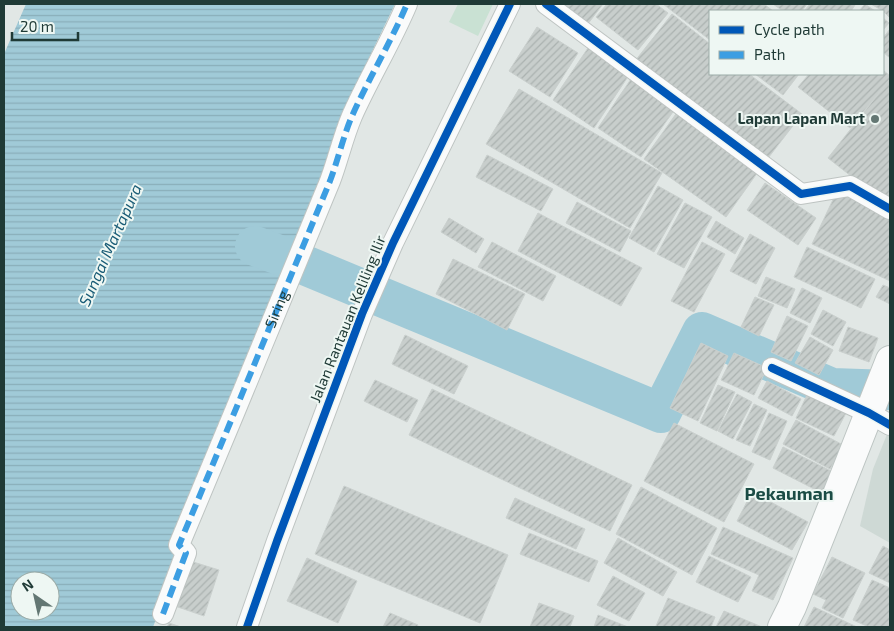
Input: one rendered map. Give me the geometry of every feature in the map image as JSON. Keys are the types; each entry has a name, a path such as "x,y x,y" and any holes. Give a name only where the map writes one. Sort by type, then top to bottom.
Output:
{"main road":[{"path":"782,627 878,413 888,365"}],"street":[{"name":"Siring","path":"163,614 186,553 179,545 236,411 331,177 351,118 407,4"},
{"name":"Jalan Rantauan Keliling Ilir","path":"247,627 362,314 393,243 510,4"},
{"path":"546,4 801,194 850,186 890,209"},
{"path":"772,368 878,413"}],"shaded area":[{"path":"890,427 890,543 860,526 873,469"}],"green space":[{"path":"458,4 493,4 478,36 449,22"}],"water":[{"name":"Sungai Martapura","path":"26,4 395,4 368,60 290,259 169,547 181,554 153,627 4,627 4,54"}],"building":[{"path":"558,4 603,4 587,25"},
{"path":"607,4 656,4 668,13 638,50 596,17"},
{"path":"663,4 764,4 772,10 709,10 709,39"},
{"path":"773,4 807,4 803,10 782,10"},
{"path":"810,4 855,5 852,10 805,10"},
{"path":"865,4 874,10 860,10"},
{"path":"871,4 890,4 890,18 884,10"},
{"path":"672,14 709,43 709,75 750,75 802,114 765,162 635,61"},
{"path":"884,19 889,23 884,29"},
{"path":"537,27 578,53 550,97 509,71"},
{"path":"890,29 890,58 884,53 884,37"},
{"path":"588,48 629,75 594,128 553,100"},
{"path":"884,71 890,76 890,79 850,128 798,87 808,75 884,75"},
{"path":"756,75 798,75 783,95"},
{"path":"631,79 675,109 641,157 598,128"},
{"name":"Lapan Lapan Mart","path":"890,79 890,194 884,202 828,158"},
{"path":"519,89 662,173 630,228 486,144"},
{"path":"678,111 760,169 726,217 644,159"},
{"path":"487,155 553,189 541,211 476,177"},
{"path":"765,183 816,218 798,245 747,210"},
{"path":"658,186 683,200 654,252 629,238"},
{"path":"838,189 890,213 890,281 812,244"},
{"path":"577,202 631,231 620,252 566,223"},
{"path":"685,203 712,217 684,268 657,254"},
{"path":"538,213 642,268 621,306 518,251"},
{"path":"449,218 484,239 476,253 441,232"},
{"path":"716,221 744,238 735,254 707,237"},
{"path":"750,234 775,248 756,284 730,271"},
{"path":"492,242 556,276 543,301 478,267"},
{"path":"702,242 725,254 694,312 671,301"},
{"path":"807,247 875,279 861,308 794,277"},
{"path":"453,259 525,294 507,330 436,294"},
{"path":"766,277 795,289 787,308 758,296"},
{"path":"883,285 890,288 890,304 876,297"},
{"path":"802,288 822,298 810,323 790,313"},
{"path":"755,297 774,305 759,336 741,327"},
{"path":"823,310 846,322 833,346 811,334"},
{"path":"787,316 808,326 791,361 771,352"},
{"path":"848,327 878,338 869,362 839,351"},
{"path":"405,335 468,366 454,394 392,364"},
{"path":"810,337 833,350 819,375 795,363"},
{"path":"701,343 728,356 698,421 670,408"},
{"path":"734,353 767,368 754,395 721,380"},
{"path":"375,380 418,400 407,422 364,401"},
{"path":"767,381 801,399 792,416 758,398"},
{"path":"718,385 735,392 717,431 700,423"},
{"path":"432,389 632,485 610,531 409,435"},
{"path":"737,394 752,402 733,439 718,431"},
{"path":"807,395 846,413 834,436 796,418"},
{"path":"754,404 767,410 750,446 736,440"},
{"path":"769,413 787,421 770,460 752,452"},
{"path":"796,420 843,445 830,469 783,444"},
{"path":"674,423 754,464 724,522 644,481"},
{"path":"783,447 833,472 822,493 773,468"},
{"path":"344,486 508,555 480,623 315,554"},
{"path":"641,487 717,528 692,575 616,534"},
{"path":"752,492 808,522 792,550 737,521"},
{"path":"515,498 585,529 576,549 506,518"},
{"path":"723,527 793,558 773,600 752,591 759,575 711,554"},
{"path":"529,533 598,561 589,582 520,554"},
{"path":"618,538 677,572 663,596 604,563"},
{"path":"883,546 890,550 890,583 869,573"},
{"path":"709,556 751,577 738,602 696,582"},
{"path":"832,557 865,573 843,618 822,608 826,600 813,594"},
{"path":"307,558 357,581 338,623 287,601"},
{"path":"190,561 219,570 204,616 175,606"},
{"path":"613,576 645,593 629,621 597,605"},
{"path":"872,580 890,588 890,627 869,627 853,620"},
{"path":"668,598 715,617 711,627 656,626"},
{"path":"539,603 574,616 570,627 530,627"},
{"path":"814,607 857,627 804,627"},
{"path":"724,611 762,627 716,627"},
{"path":"390,613 418,625 417,627 383,627"},
{"path":"598,615 628,627 594,627"},
{"path":"169,623 181,627 167,627"}],"waterway":[{"path":"255,246 661,413 702,332 832,388 890,390"}],"marked path":[{"path":"163,614 186,553 179,545 330,181 352,116 407,4"}],"cycle path":[{"path":"247,627 362,314 393,243 510,4"},
{"path":"546,4 801,194 850,186 890,209"},
{"path":"772,368 869,413 890,425"}],"place":[{"name":"Lapan Lapan Mart","path":"875,119"}],"district":[{"name":"Pekauman","path":"789,494"}]}
